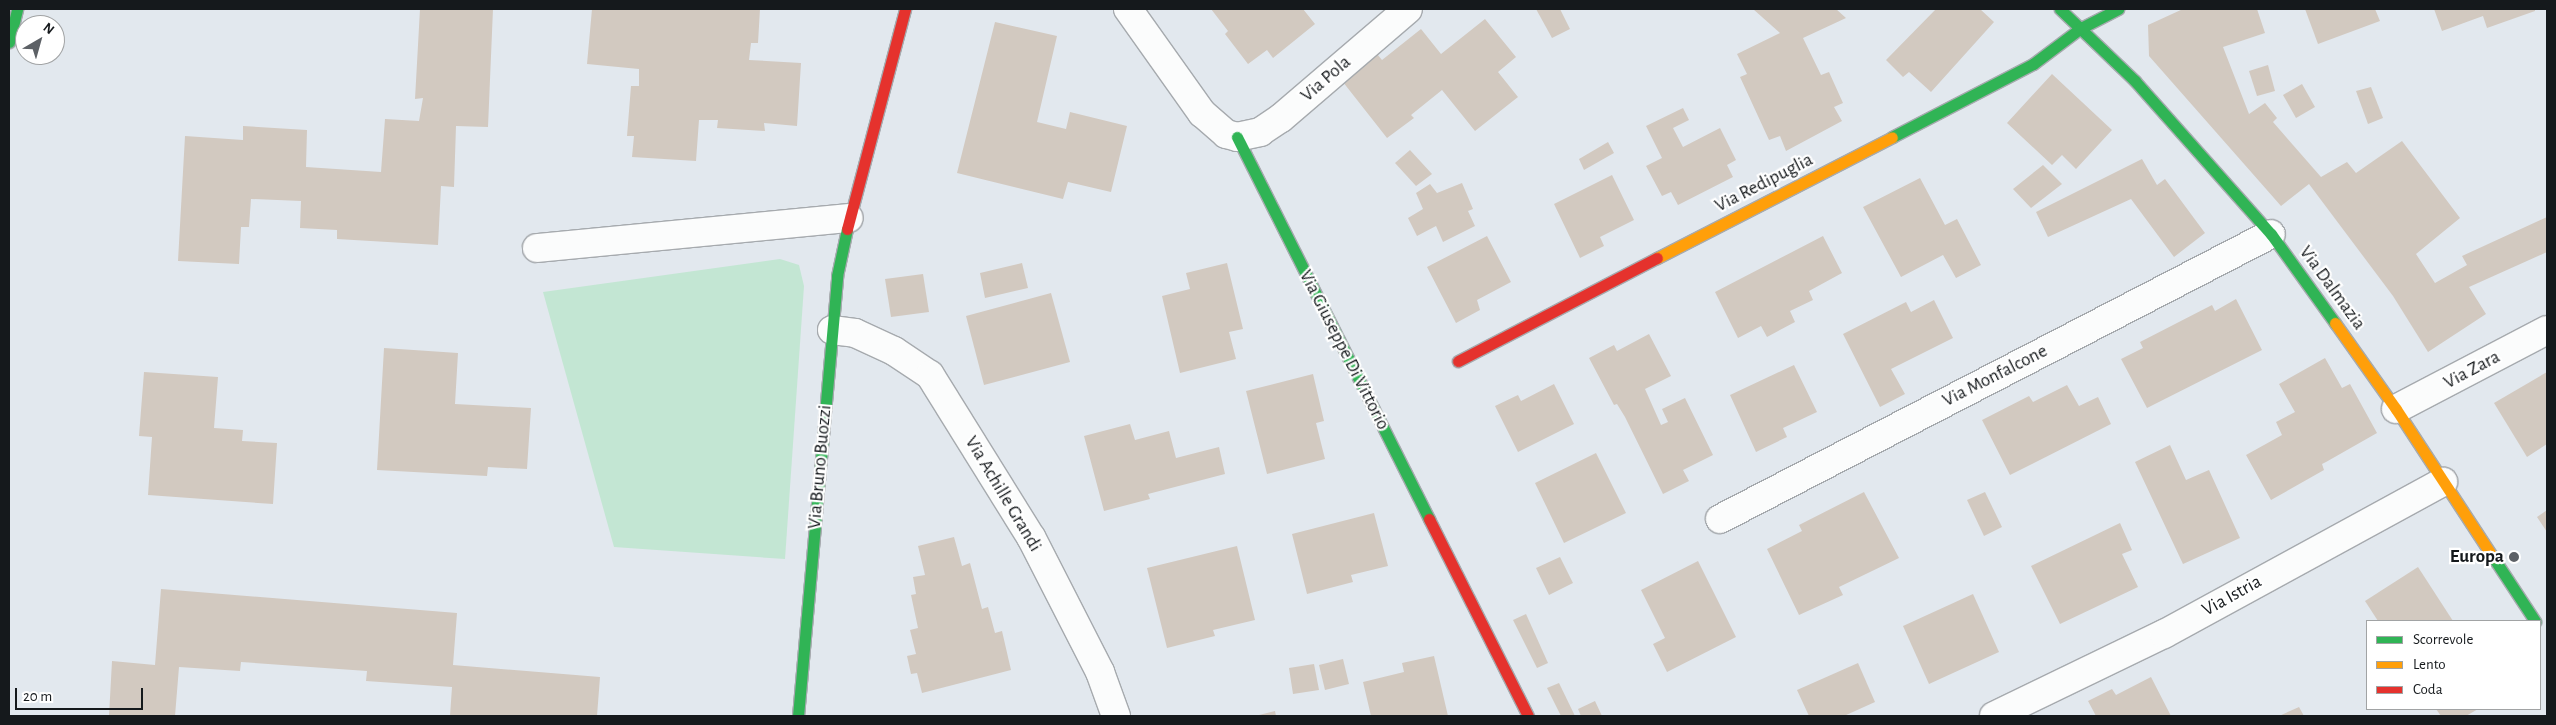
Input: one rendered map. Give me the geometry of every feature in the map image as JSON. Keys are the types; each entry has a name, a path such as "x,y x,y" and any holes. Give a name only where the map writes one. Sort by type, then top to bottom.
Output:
{"street":[{"path":"9,42 17,9"},
{"name":"Via Bruno Buozzi","path":"798,716 837,276 849,218 905,9"},
{"path":"1128,9 1202,113 1226,134 1237,137"},
{"name":"Via Pola","path":"1237,137 1260,132 1281,118 1408,9"},
{"name":"Via Dalmazia","path":"2060,9 2141,88 2271,234 2396,409 2533,620"},
{"name":"Via Redipuglia","path":"1458,361 2033,64 2058,48 2081,28 2118,9"},
{"name":"Via Giuseppe Di Vittorio","path":"1237,137 1528,716"},
{"path":"537,248 849,218"},
{"name":"Via Monfalcone","path":"1720,519 2271,234"},
{"name":"Via Achille Grandi","path":"832,330 855,332 894,351 930,375 1031,537 1100,672 1116,716"},
{"name":"Via Zara","path":"2396,409 2547,330"},
{"name":"Via Istria","path":"1994,716 2021,710 2443,482"}],"green space":[{"path":"780,259 799,265 804,286 785,559 614,547 543,292"}],"building":[{"path":"420,9 493,9 488,127 456,126 454,187 441,186 438,245 337,239 337,230 300,228 301,201 251,199 249,227 241,227 239,264 178,261 185,136 243,140 243,126 307,130 306,167 381,172 385,119 419,121 423,98 415,99"},
{"path":"592,9 760,9 758,43 751,43 749,60 801,63 797,126 764,123 765,131 717,128 718,120 699,120 696,161 632,157 634,136 627,136 631,86 639,86 639,69 587,64"},
{"path":"1211,9 1303,9 1315,24 1273,58 1267,50 1248,64 1225,34 1228,31"},
{"path":"1536,9 1560,9 1570,29 1552,38"},
{"path":"1753,9 1836,9 1846,18 1803,38 1821,75 1829,72 1843,103 1834,107 1842,121 1786,151 1780,136 1769,140 1740,77 1747,74 1737,54 1780,33"},
{"path":"1936,9 1980,9 1994,22 1931,92 1909,72 1903,77 1886,60"},
{"path":"2183,9 2257,9 2265,33 2223,47 2249,114 2265,103 2277,118 2273,122 2321,177 2347,162 2356,173 2402,141 2460,218 2416,254 2435,283 2467,265 2462,256 2547,217 2547,252 2469,287 2486,314 2428,352 2393,296 2309,184 2281,206 2149,56 2148,25"},
{"path":"2305,9 2375,9 2380,21 2318,44"},
{"path":"2434,9 2535,9 2535,11 2487,28 2483,16 2442,31"},
{"path":"1485,19 1516,57 1498,72 1518,97 1475,131 1442,90 1411,115 1414,118 1387,138 1339,77 1373,49 1382,60 1421,29 1441,54"},
{"path":"995,22 1057,36 1037,122 1066,129 1070,112 1127,126 1111,192 1068,182 1063,199 957,173"},
{"path":"2268,65 2275,91 2257,96 2249,71"},
{"path":"2052,74 2112,130 2076,169 2062,155 2052,165 2007,123"},
{"path":"2302,84 2315,107 2296,118 2283,95"},
{"path":"2371,87 2383,118 2368,124 2356,91"},
{"path":"1683,108 1689,120 1673,128 1683,147 1720,128 1736,160 1727,165 1733,177 1678,205 1671,192 1662,196 1646,166 1662,158 1646,126"},
{"path":"1608,142 1614,153 1584,170 1579,159"},
{"path":"1410,150 1432,174 1416,186 1395,163"},
{"path":"2142,159 2157,185 2165,179 2205,233 2174,257 2131,199 2048,237 2036,212"},
{"path":"2043,165 2062,184 2031,208 2013,189"},
{"path":"1612,175 1634,220 1600,237 1604,246 1580,258 1554,204"},
{"path":"1920,178 1945,225 1957,219 1981,265 1956,278 1943,255 1901,277 1863,207"},
{"path":"1462,183 1473,209 1468,211 1475,226 1443,242 1436,226 1417,236 1408,218 1423,209 1416,193 1430,184 1437,193"},
{"path":"1487,236 1511,282 1477,300 1480,310 1456,323 1427,267"},
{"path":"1823,236 1842,273 1809,291 1813,300 1790,311 1795,322 1767,337 1761,326 1738,338 1715,292"},
{"path":"1022,263 1028,288 985,298 980,273"},
{"path":"1227,263 1243,329 1229,332 1236,359 1180,373 1162,296 1190,289 1186,273"},
{"path":"923,274 929,312 891,317 885,279"},
{"path":"1051,293 1070,362 984,385 966,316"},
{"path":"2236,299 2262,350 2147,408 2121,359 2143,348 2140,342 2212,305 2215,311"},
{"path":"1934,300 1953,338 1891,369 1905,394 1880,407 1843,334 1906,302 1911,312"},
{"path":"1649,334 1671,376 1645,389 1661,425 1668,422 1662,409 1685,398 1713,455 1683,470 1689,481 1663,494 1625,417 1617,404 1614,405 1589,358 1614,345 1617,351"},
{"path":"384,348 458,353 455,404 531,408 527,469 488,467 487,476 377,470"},
{"path":"2325,358 2342,388 2350,384 2377,433 2322,464 2324,470 2271,500 2246,455 2282,435 2276,422 2295,412 2279,384"},
{"path":"1794,365 1817,412 1783,428 1787,437 1756,452 1730,395"},
{"path":"144,372 218,377 214,428 243,430 242,441 277,443 273,504 148,495 152,437 139,436"},
{"path":"2547,372 2547,444 2527,457 2494,403"},
{"path":"1313,374 1324,421 1316,423 1325,459 1267,474 1246,391"},
{"path":"1554,384 1574,424 1518,452 1495,406 1518,395 1521,401"},
{"path":"2067,385 2079,406 2098,397 2111,424 2010,475 1982,420 2029,396 2033,402"},
{"path":"1130,424 1135,440 1169,431 1176,458 1219,447 1225,474 1148,494 1150,499 1104,511 1084,436"},
{"path":"2170,445 2186,480 2209,470 2240,538 2183,564 2135,462"},
{"path":"1596,453 1626,513 1564,543 1535,483"},
{"path":"1864,492 1899,558 1839,587 1843,595 1799,615 1767,549 1802,531 1799,525"},
{"path":"1985,492 2002,527 1984,536 1967,500"},
{"path":"2547,510 2547,532 2537,517"},
{"path":"1374,513 1388,566 1351,575 1353,582 1307,594 1292,534"},
{"path":"2120,523 2132,550 2122,554 2138,587 2060,624 2031,566"},
{"path":"954,537 962,566 970,563 982,609 988,607 995,633 1002,631 1011,670 922,693 917,673 911,674 907,656 916,654 910,630 918,628 911,595 916,594 913,577 925,575 918,546"},
{"path":"1237,546 1255,620 1213,630 1215,636 1167,648 1147,568"},
{"path":"1560,557 1573,583 1549,595 1536,568"},
{"path":"1698,561 1736,637 1667,672 1653,644 1665,638 1641,590"},
{"path":"2418,567 2452,620 2377,620 2365,601"},
{"path":"161,589 457,613 453,665 600,677 597,716 450,716 452,687 366,681 367,671 241,662 240,671 179,667 175,716 109,716 112,661 155,665"},
{"path":"1973,594 1999,652 1929,684 1903,626"},
{"path":"1526,614 1548,663 1537,668 1513,620"},
{"path":"1434,656 1448,716 1371,716 1363,682 1404,672 1402,663"},
{"path":"1343,659 1349,684 1325,690 1319,665"},
{"path":"1858,663 1875,702 1844,716 1809,716 1797,690"},
{"path":"1314,664 1319,690 1293,694 1289,668"},
{"path":"2151,677 2171,716 2096,716 2088,701 2112,689 2116,695"},
{"path":"1559,683 1575,716 1561,716 1547,688"},
{"path":"1595,701 1602,716 1581,716 1578,709"},
{"path":"2299,707 2304,716 2279,716"},
{"path":"2437,710 2476,710 2466,716 2441,716"},
{"path":"1275,711 1276,716 1255,716"}],"traffic: fast":[{"path":"9,42 17,9"},
{"path":"2060,9 2135,81 2271,234 2335,323"},
{"path":"1892,137 2033,64 2081,28 2118,9"},
{"path":"1237,137 1429,519"},
{"path":"798,716 837,276 847,229"},
{"path":"2493,557 2534,620"}],"traffic: slow":[{"path":"1657,258 1892,137"},
{"path":"2335,323 2396,409 2493,557"}],"traffic: jam":[{"path":"847,229 905,9"},
{"path":"1458,361 1657,258"},
{"path":"1429,519 1528,716"}],"place":[{"name":"Europa","path":"2514,557"}]}
